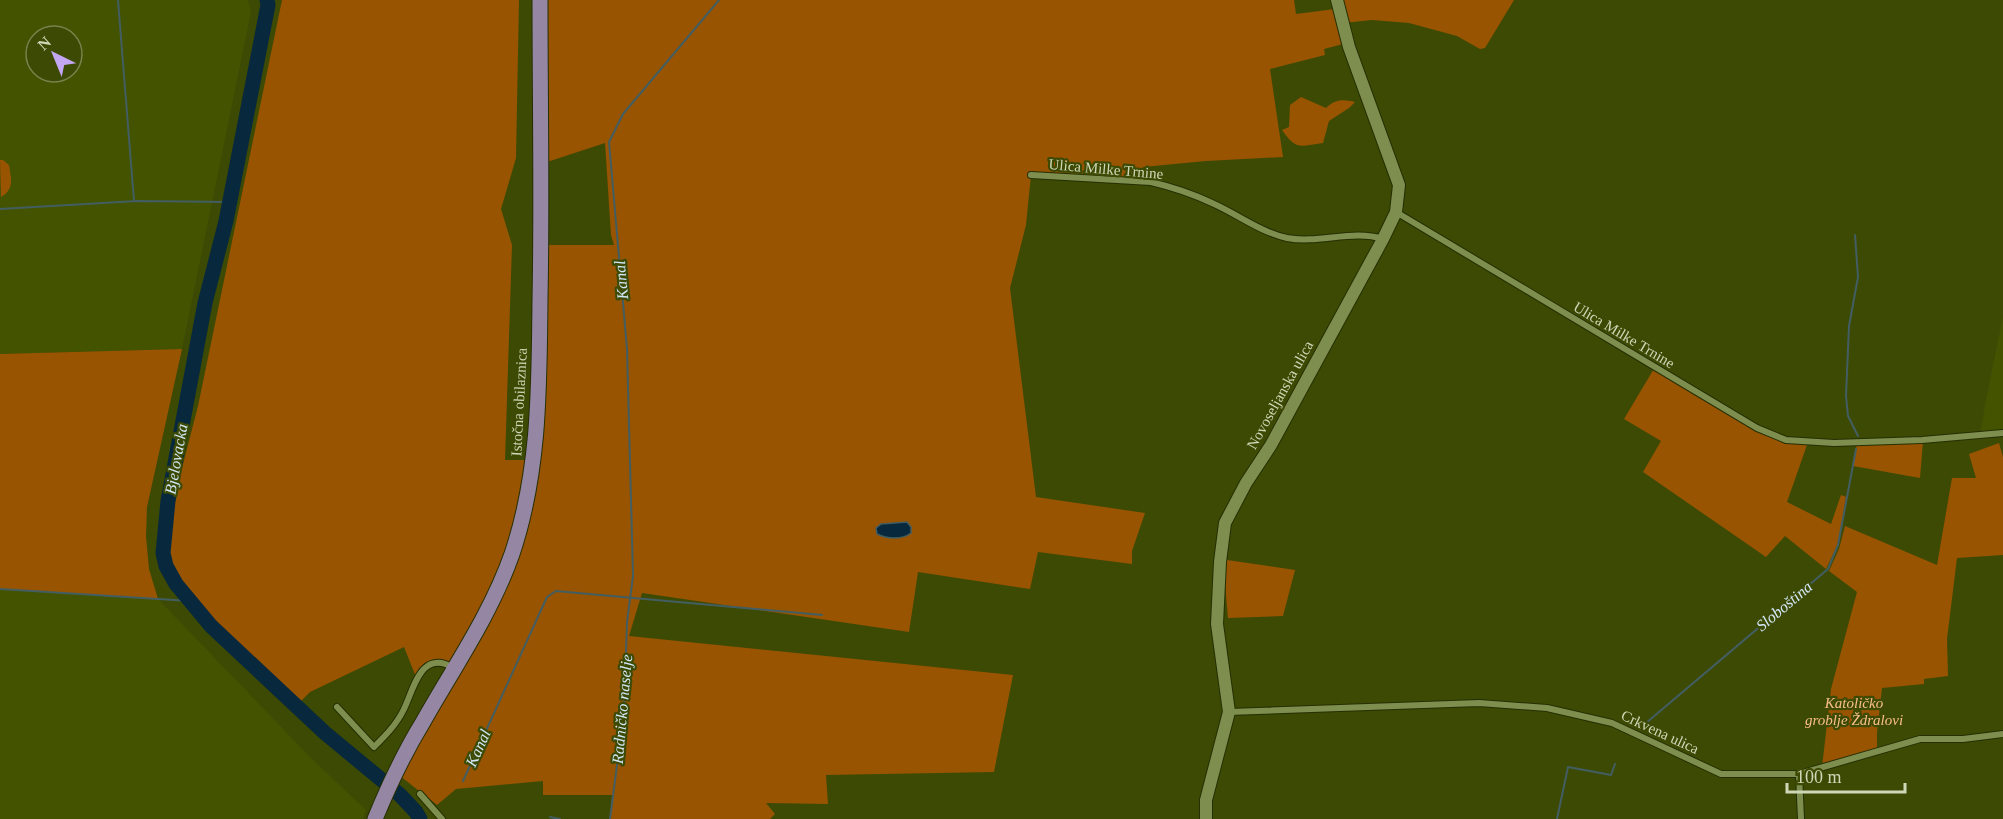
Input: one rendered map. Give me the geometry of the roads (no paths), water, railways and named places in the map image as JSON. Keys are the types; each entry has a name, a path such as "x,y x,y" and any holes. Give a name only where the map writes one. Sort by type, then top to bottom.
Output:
{"main road":[{"name":"Istočna obilaznica","path":"375,819 395,772 494,598 512,555 525,506 534,460 539,414 540,0"},
{"name":"Novoseljanska ulica","path":"1206,819 1206,800 1228,712 1217,624 1220,562 1225,523 1246,483 1271,445 1383,239 1399,203 1399,185 1349,47 1337,0"}],"street":[{"name":"Ulica Milke Trnine","path":"1031,175 1151,182 1170,186 1286,238 1328,239 1372,235 1383,239"},
{"name":"Ulica Milke Trnine","path":"1396,212 1757,428 1786,440 1851,443 2003,433"},
{"path":"337,707 374,747 403,711 421,671 437,663 454,669"},
{"name":"Crkvena ulica","path":"1228,712 1479,703 1547,708 1612,723 1721,774 1799,774 1920,739 1963,739 2003,734"},
{"path":"1799,774 1801,819"},
{"path":"420,794 442,819"}],"water":[{"path":"907,522 911,527 911,533 903,537 885,537 877,534 876,528 881,524"}],"waterway":[{"path":"118,0 134,201"},
{"name":"Bjelovacka","path":"267,0 268,5 226,221 205,303 168,501 163,553 166,566 176,584 211,626 325,733 400,795 420,819"},
{"name":"Kanal","path":"610,819 624,711 627,622 633,576 627,349 609,142 623,114 719,0"},
{"path":"0,209 137,201 230,202"},
{"name":"Sloboština","path":"1855,235 1858,277 1849,326 1846,396 1848,416 1858,436"},
{"name":"Sloboština","path":"1646,723 1828,569 1838,545 1856,449"},
{"path":"0,589 190,601"},
{"name":"Kanal","path":"463,781 547,597 556,591 822,615"},
{"name":"Sloboština","path":"1557,819 1568,767 1611,775 1615,764"},
{"path":"550,817 560,819"}],"park label":[{"name":"Katoličko groblje Ždralovi","path":"1854,712"}],"water label":[{"name":"Radničko naselje","path":"622,709"}]}
